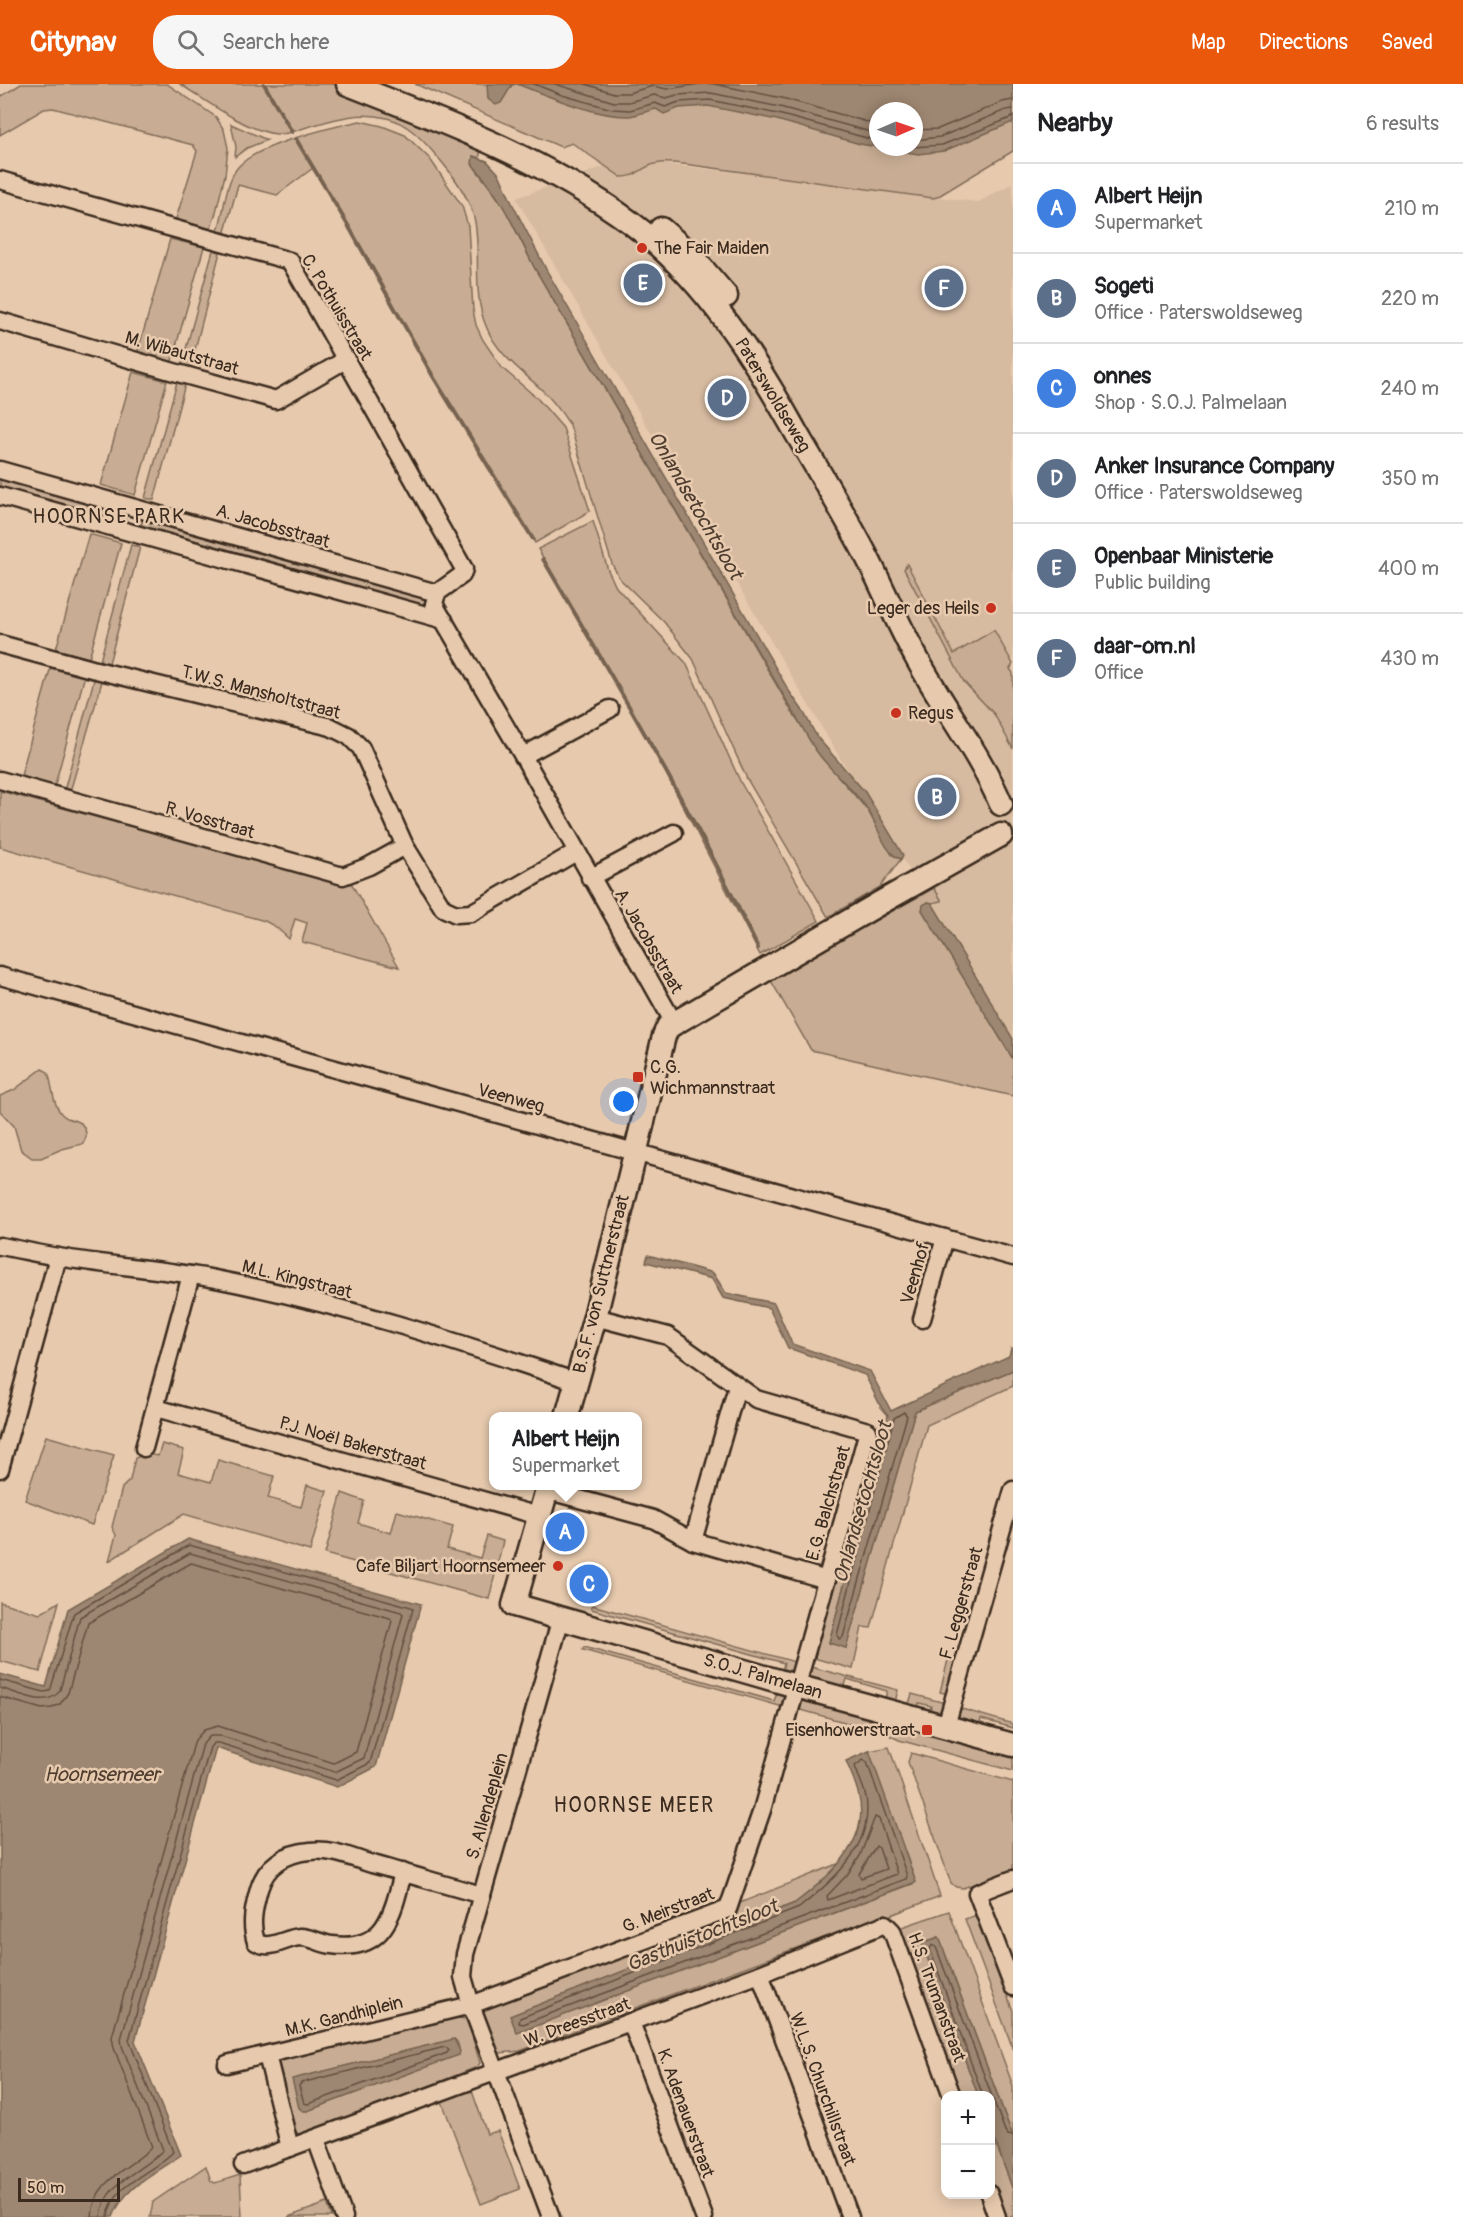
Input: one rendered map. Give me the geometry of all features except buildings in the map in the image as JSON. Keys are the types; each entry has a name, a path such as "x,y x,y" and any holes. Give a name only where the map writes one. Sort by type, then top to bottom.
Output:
{"main road":[{"name":"Paterswoldseweg","path":"348,84 532,162 583,191 631,223 672,259 729,325 766,379 866,555 915,655 993,785 1009,795"},
{"name":"Paterswoldseweg","path":"385,84 541,151 594,180 642,212 689,253 738,311 779,372 878,548 1009,795"},
{"path":"635,1152 668,1027 880,903 1007,840 997,817 1009,795"},
{"name":"B.S.F. von Suttnerstraat","path":"568,1412 595,1317 635,1152"},
{"path":"539,1516 546,1490"},
{"name":"S.O.J. Palmelaan","path":"539,1516 514,1605 796,1686 1013,1745"}],"street":[{"name":"C. Pothuisstraat","path":"0,180 290,261 464,569 462,575 437,593"},
{"name":"M. Wibautstraat","path":"0,321 276,400 347,359"},
{"name":"A. Jacobsstraat","path":"0,470 437,593 434,604 674,1023"},
{"path":"0,496 444,620"},
{"path":"129,532 137,508"},
{"name":"T.W.S. Mansholtstraat","path":"0,644 92,669 331,727 349,736 361,748 405,846 443,908 456,914 471,913 576,852"},
{"path":"523,756 610,709"},
{"name":"R. Vosstraat","path":"0,780 343,876 369,866 405,846"},
{"name":"A. Jacobsstraat","path":"590,878 674,832"},
{"name":"Veenweg","path":"0,976 1013,1257"},
{"name":"Veenhof","path":"922,1319 945,1238"},
{"name":"M.L. Kingstraat","path":"0,1246 58,1257 225,1281 385,1320 577,1382"},
{"path":"0,1469 58,1257"},
{"path":"144,1448 191,1275"},
{"name":"E.G. Balchstraat","path":"595,1317 668,1336 756,1399 868,1431 796,1686"},
{"path":"693,1541 737,1387"},
{"name":"P.J. Noël Bakerstraat","path":"156,1408 539,1516"},
{"name":"E.G. Balchstraat","path":"554,1490 653,1519 693,1541 826,1580"},
{"name":"F. Leggerstraat","path":"946,1726 1013,1490"},
{"name":"S. Allendeplein","path":"551,2217 471,2005 463,1977 465,1954 561,1618"},
{"name":"G. Meirstraat","path":"471,2005 728,1909 762,1810 796,1686"},
{"path":"403,1872 394,1912 380,1933 365,1942 346,1947 327,1945 305,1937 292,1938 268,1946 256,1942 251,1929 254,1906 262,1879 273,1865 286,1857 309,1851 327,1851 403,1872 482,1895"},
{"path":"1013,1879 977,1893 1013,1987"},
{"name":"H.S. Trumanstraat","path":"876,1929 885,1924 892,1931 950,2091"},
{"name":"W. Dreesstraat","path":"243,2165 876,1929"},
{"name":"W.L.S. Churchillstraat","path":"760,1974 850,2217"},
{"name":"M.K. Gandhiplein","path":"227,2064 471,2005"},
{"name":"K. Adenauerstraat","path":"631,2022 704,2217"},
{"path":"267,2055 290,2148"},
{"path":"316,2139 344,2217"},
{"path":"991,2199 997,2217"}],"shaded area":[{"path":"21,84 167,84 216,117 224,130 228,148 225,175 209,232 175,222 197,151 193,145 53,108 44,109 0,135 0,97"},
{"path":"180,84 341,84 482,147 479,158 473,156 475,168 503,205 534,267 791,710 832,769 868,811 892,855 901,859 880,887 828,917 747,779 693,659 664,622 620,579 612,564 570,425 550,398 496,345 486,326 479,301 477,235 473,212 459,185 440,160 413,132 394,120 367,115 347,117 289,133 277,134 240,122"},
{"path":"415,84 1013,84 1013,151 933,198 671,163 653,164 633,175 621,177 572,143 561,147"},
{"path":"360,121 405,135 430,159 462,206 468,226 476,325 502,368 537,398 563,428 590,511 535,543 434,378 313,168 277,195 238,185 224,235 217,233 233,174 247,159 277,144"},
{"path":"231,124 267,140 247,148 235,157 236,147"},
{"path":"625,159 978,202 1013,183 1013,1037 838,755 516,198"},
{"path":"170,239 204,247 171,364 137,354"},
{"path":"213,250 220,252 190,369 181,367"},
{"path":"133,372 167,381 135,495 101,485"},
{"path":"177,382 185,384 154,500 145,498"},
{"path":"0,476 125,512 125,519 123,522 0,490"},
{"path":"143,518 426,597 423,607 140,528"},
{"path":"593,521 608,570 616,587 686,663 741,783 819,921 760,955 643,729 538,549"},
{"path":"89,534 121,543 89,658 56,649"},
{"path":"131,545 140,547 109,663 100,661"},
{"path":"907,564 954,654 994,630 1013,664 1010,669 1013,673 1013,749 994,714 964,682 904,569"},
{"path":"51,666 85,675 54,788 20,779"},
{"path":"95,676 103,678 70,792 64,791"},
{"path":"0,791 318,877 350,881 399,967 302,942 307,923 295,919 289,939 265,921 0,847"},
{"path":"934,888 942,901 928,902 922,910 1013,1059 1013,1096 811,1050 770,979"},
{"path":"42,1069 48,1072 58,1110 67,1118 81,1123 86,1136 82,1144 41,1158 32,1158 21,1150 14,1126 0,1111 0,1096 14,1090"},
{"path":"1013,1370 1013,1386 927,1425 871,1628 862,1627 853,1669 810,1657 874,1425 885,1428 829,1642 846,1648 915,1411"},
{"path":"46,1436 114,1455 92,1525 25,1500"},
{"path":"162,1444 184,1450 178,1473 211,1482 218,1460 274,1476 268,1498 301,1507 307,1485 327,1491 310,1551 184,1514 109,1561 116,1535 112,1527 122,1488 130,1480 135,1458 146,1454 158,1456"},
{"path":"342,1493 364,1501 358,1523 391,1533 397,1511 453,1527 447,1549 480,1558 487,1536 503,1541 489,1599 325,1554"},
{"path":"0,1602 40,1614 59,1602 40,1672 0,1661"},
{"path":"592,1605 795,1662 794,1666 787,1674 781,1674 784,1663 591,1609"},
{"path":"584,1647 774,1701 778,1690 784,1696 783,1707 583,1650"},
{"path":"948,1660 957,1662 948,1694 940,1692"},
{"path":"807,1666 898,1690 894,1706 884,1703 887,1691 847,1679 843,1692 812,1681"},
{"path":"912,1694 945,1703 944,1709 937,1716 929,1715 931,1706 919,1703 916,1712 907,1710"},
{"path":"797,1697 1013,1757 1013,1771 794,1708"},
{"path":"955,1707 1013,1724 1013,1728 981,1719 978,1730 955,1719"},
{"path":"889,1747 940,1896 520,2051 500,2053 494,2050 480,2012 487,2004 840,1863 826,1879 795,1903 511,2016 517,2032 915,1883 869,1751"},
{"path":"911,1753 1013,1782 1013,1870 963,1888 951,1883 908,1762"},
{"path":"949,1911 1013,2086 1013,2137 939,1937 922,1943 977,2091 956,2091 896,1929"},
{"path":"977,1915 1013,2011 1013,2049 965,1919"},
{"path":"446,2017 467,2019 480,2063 477,2067 309,2134 299,2134 290,2127 277,2062","holes":["456,2040 459,2046 458,2055 307,2111 293,2079"]},
{"path":"471,2088 487,2134 498,2131 520,2189 481,2204 441,2099"},
{"path":"995,2141 1013,2190 1013,2217 1002,2217 995,2198"},
{"path":"206,2166 211,2181 215,2183 240,2175 242,2217 150,2217 153,2202"},
{"path":"327,2203 332,2217 288,2217"}],"water":[{"path":"487,84 516,84 512,85 501,103 496,105 488,99"},
{"path":"517,84 1013,84 1013,122 944,151 923,153 923,102 869,102 869,146 777,120 708,106 679,108 664,114 656,109 629,116 602,113 557,100"},
{"path":"473,156 487,161 499,174 547,271 789,691 817,737 865,792 903,855 901,859 885,845 872,816 862,802 813,746 534,267 507,213 472,164"},
{"path":"928,902 932,903 1013,1039 1013,1059 922,910 923,905"},
{"path":"648,1255 713,1273 726,1293 774,1303 792,1344 870,1371 891,1411 1009,1356 1013,1348 1013,1370 915,1411 846,1648 829,1643 888,1415 881,1407 865,1375 788,1348 769,1308 723,1298 712,1279 646,1262"},
{"name":"Hoornsemeer","path":"188,1539 421,1604 376,1767 337,1787 216,1748 135,2041 181,2155 152,2174 124,2197 113,2217 0,2217 0,1674 46,1687 68,1609"},
{"path":"869,1751 916,1882 517,2033 510,2016 795,1903 820,1883 843,1858 858,1830 861,1814 859,1797 846,1761"},
{"path":"939,1937 1013,2137 1013,2190 995,2141 995,2091 977,2091 922,1943"},
{"path":"454,2039 460,2051 459,2055 307,2111 299,2108 292,2079"}],"waterway":[{"path":"264,84 292,132"},
{"path":"296,139 349,227 434,378 533,539"},
{"path":"543,559 682,800 758,948"}],"place":[{"name":"The Fair Maiden","path":"642,248"},
{"name":"Openbaar Ministerie","path":"643,283"},
{"name":"daar-om.nl","path":"944,288"},
{"name":"Anker Insurance Company","path":"727,398"},
{"name":"Leger des Heils","path":"991,608"},
{"name":"Regus","path":"896,713"},
{"name":"Sogeti","path":"937,797"},
{"name":"C.G. Wichmannstraat","path":"638,1077"},
{"name":"Albert Heijn","path":"565,1532"},
{"name":"Cafe Biljart Hoornsemeer","path":"558,1566"},
{"name":"onnes","path":"589,1584"},
{"name":"Eisenhowerstraat","path":"927,1730"}],"district":[{"name":"HOORNSE PARK","path":"109,516"},
{"name":"HOORNSE MEER","path":"634,1805"}],"water label":[{"name":"Onlandsetochtsloot","path":"696,505"},
{"name":"Onlandsetochtsloot","path":"862,1502"},
{"name":"Gasthuistochtsloot","path":"702,1935"}]}
